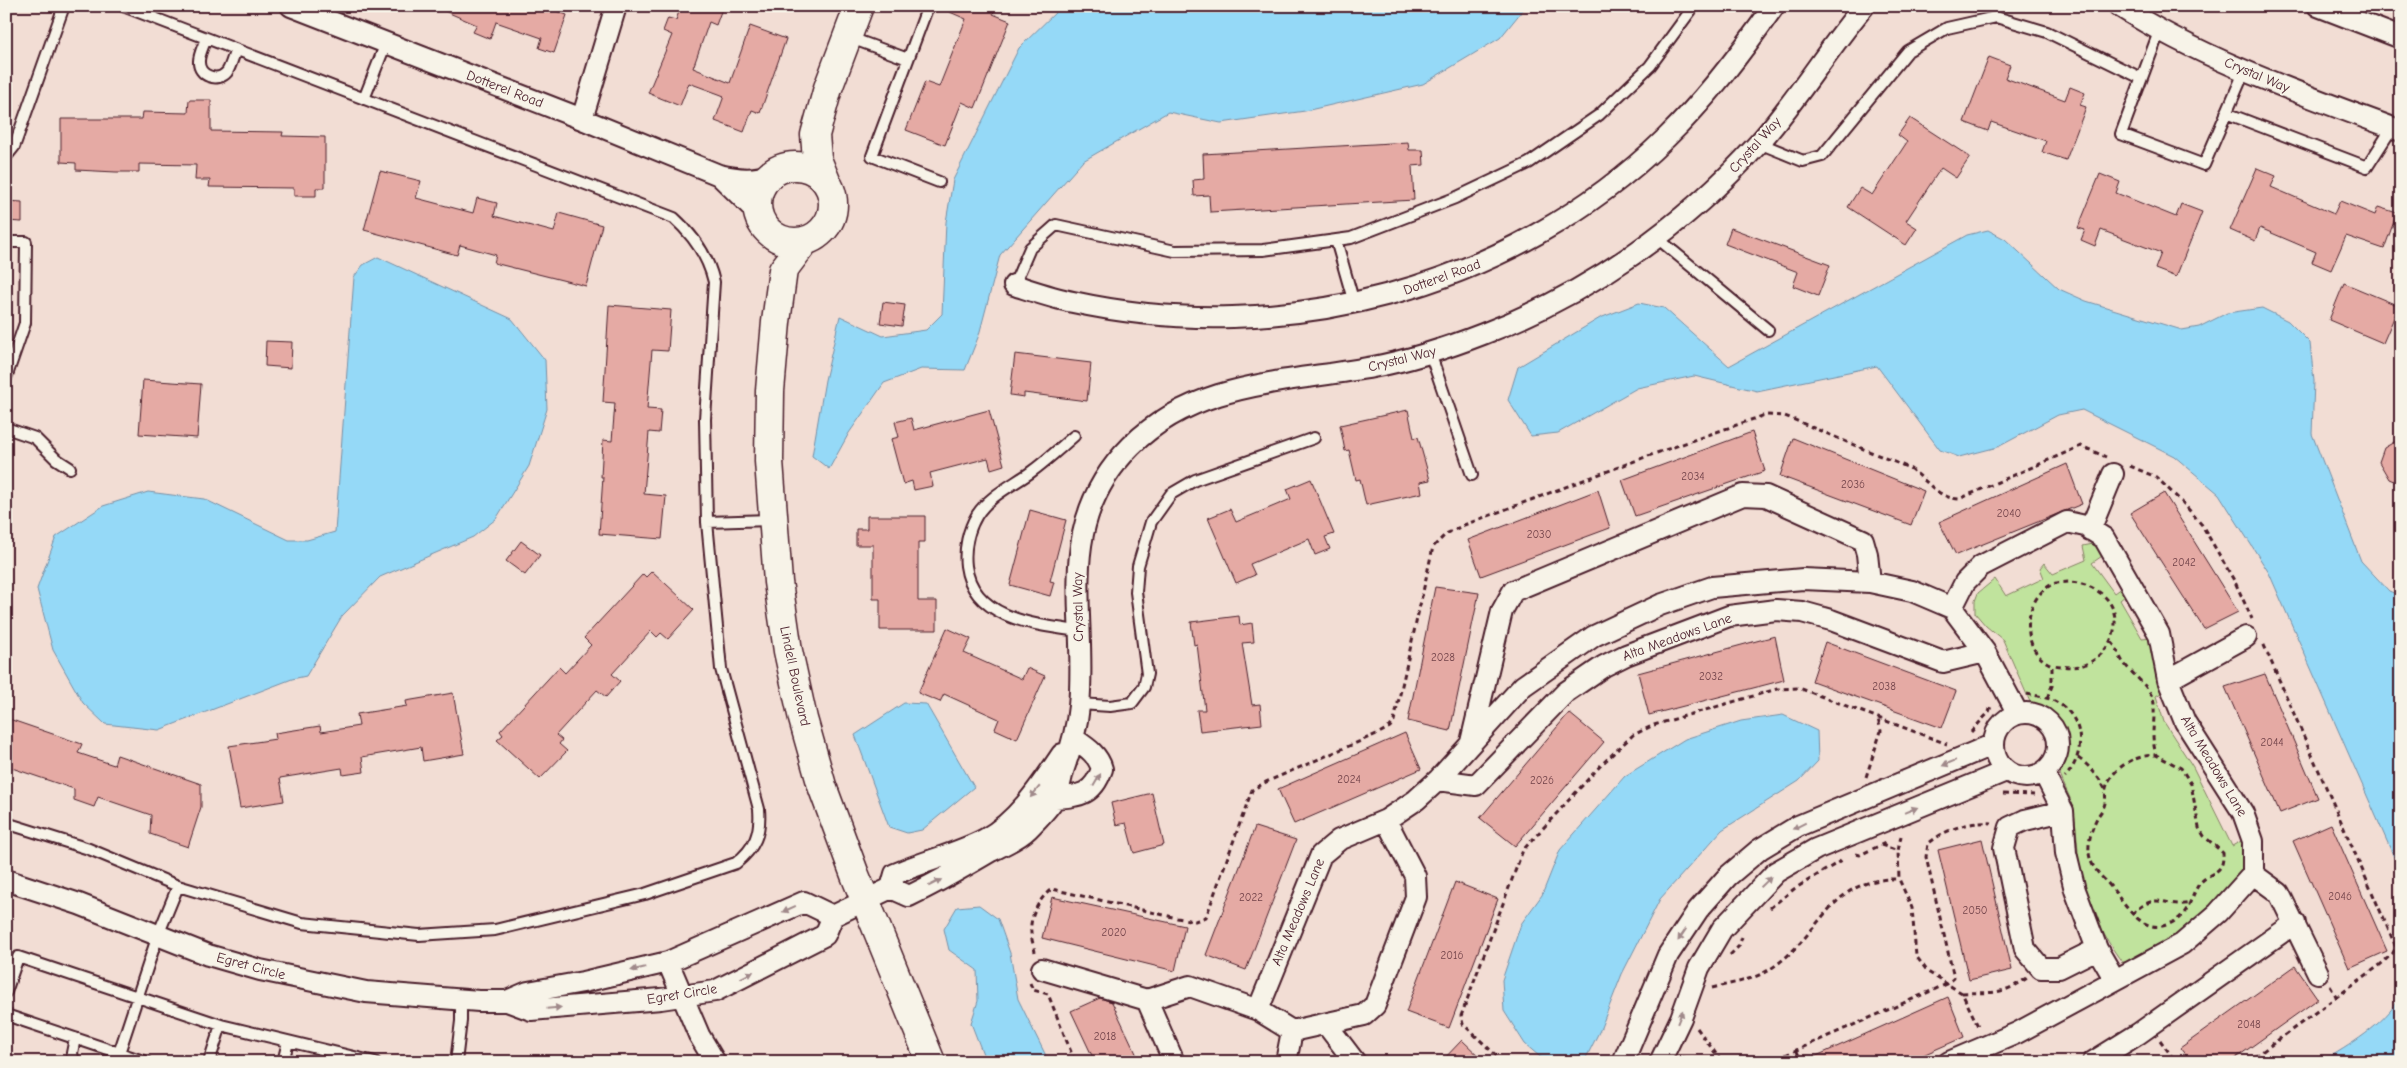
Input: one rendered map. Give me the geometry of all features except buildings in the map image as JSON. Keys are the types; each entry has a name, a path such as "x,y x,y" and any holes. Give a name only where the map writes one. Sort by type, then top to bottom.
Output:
{"street":[{"name":"Dotterel Road","path":"291,6 582,119 719,175 742,179 779,170"},
{"path":"582,119 616,6"},
{"path":"815,135 762,185 758,199 762,220 776,237 790,242 805,240 818,234 828,223 833,209 832,194 817,159 815,135 828,88 859,6"},
{"name":"Dotterel Road","path":"1014,285 1072,302 1150,315 1209,318 1275,316 1354,303 1392,295 1442,278 1491,258 1538,234 1582,206 1625,174 1692,112 1727,71 1774,6"},
{"name":"Crystal Way","path":"1073,738 1038,790 1010,820 985,839 894,874 891,888 909,896 938,882 1025,832 1055,798 1073,738 1080,704 1078,559 1088,517 1099,490 1110,472 1128,449 1149,429 1173,413 1199,400 1226,392 1376,366 1430,353 1490,331 1558,300 1594,280 1656,237 1720,183 1759,143 1864,6"},
{"name":"Crystal Way","path":"2119,6 2159,32 2245,70 2396,130"},
{"path":"2318,6 2401,38"},
{"path":"779,170 800,166 814,171 826,181"},
{"name":"Dotterel Road","path":"719,175 762,220"},
{"name":"Lindell Boulevard","path":"762,220 783,270 770,391 769,461 778,582 787,641 803,719 822,786 864,899 931,1062"},
{"path":"783,270 805,240"},
{"path":"2090,530 2116,466"},
{"name":"Alta Meadows Lane","path":"1470,744 1502,611 1513,591 1743,495 1766,496 1863,540 1867,554 1870,582"},
{"name":"Alta Meadows Lane","path":"1258,1010 1321,855 1339,840 1386,820 1416,800 1438,780 1523,686 1594,636 1660,605 1712,587 1803,579 1870,582 1912,591 1952,608 1965,582 1981,566 2067,522 2085,526 2104,538 2159,634 2168,680 2185,722 2243,813 2254,841 2254,874"},
{"path":"1952,608 1985,652 2018,714"},
{"name":"Alta Meadows Lane","path":"1438,780 1476,785 1566,692 1604,666 1626,655 1729,616 1776,610 1802,612 1831,620 1942,662 1985,652"},
{"path":"2168,680 2254,632"},
{"path":"2018,714 2038,715 2054,727 2058,742 2057,757 2044,773 2025,778 2006,771 1999,763 1994,744 2001,725 2018,714"},
{"path":"1055,798 1079,796 1092,788 1102,769 1100,761 1092,752 1073,738"},
{"path":"1623,1062 1668,955 1698,910 1728,876 1760,849 1798,826 1994,744"},
{"path":"1660,1062 1680,1018 1698,968 1722,929 1776,872 1816,849 2006,771"},
{"path":"2044,773 2063,812 2066,853 2075,890 2098,949 2115,980"},
{"path":"2063,812 2025,820 2010,827 2004,848 2025,949 2041,968 2059,968 2098,949"},
{"path":"1036,967 1147,1000 1190,986 1258,1010 1292,1031 1364,1015 1374,1005 1416,897 1415,876 1386,820"},
{"path":"1949,1062 2017,1033 2182,944 2218,913 2254,874 2279,893 2318,973"},
{"name":"Egret Circle","path":"6,880 79,904 208,955 260,970 338,987 479,1002 507,1001 528,992 668,962 804,902 833,916 825,935 715,991 683,996 531,1010 507,1001"},
{"path":"833,916 864,899 891,888"},
{"path":"2093,1062 2138,1034 2295,923"},
{"path":"668,962 699,1035 715,1062"},
{"path":"1147,1000 1174,1062"},
{"path":"1326,1024 1355,1062"},
{"path":"1286,1062 1292,1031"}],"lane":[{"path":"6,157 14,147 64,6"},
{"path":"6,823 89,849 178,886 302,923 420,935 495,930 645,894 736,863 749,853 757,840 760,817 721,669 707,522 705,419 714,282 710,263 689,231 674,218 123,6"},
{"path":"928,6 872,156 939,182"},
{"path":"1014,285 1030,248 1056,225 1175,251 1263,250 1351,238 1455,198 1528,163 1605,109 1650,66 1694,6"},
{"path":"1759,143 1803,161 1822,156 1908,51 1947,28 1996,17 2047,32 2141,78"},
{"path":"2159,32 2120,134 2204,165 2245,70"},
{"path":"848,37 908,59"},
{"path":"206,38 199,60 201,70 208,76 218,77 226,72 236,50"},
{"path":"364,99 386,43"},
{"path":"2226,113 2368,168 2396,130"},
{"path":"1656,237 1768,330"},
{"path":"1336,240 1354,303"},
{"path":"6,242 26,242 25,323 6,378"},
{"path":"1430,353 1472,475"},
{"path":"6,428 35,438 56,459 70,468"},
{"path":"1074,436 1032,471 995,497 978,514 970,531 964,553 967,574 975,590 990,606 1010,618 1029,624 1078,631"},
{"path":"1080,704 1110,706 1132,703 1144,687 1147,674 1136,592 1138,566 1152,522 1171,494 1195,480 1314,438"},
{"path":"707,522 772,520"},
{"path":"109,1062 116,1052 138,997 158,935 178,886"},
{"path":"6,992 18,957 221,1025 374,1062"},
{"path":"456,1062 461,1021 461,999"},
{"path":"6,1015 146,1062"},
{"path":"209,1062 221,1025"},
{"path":"74,1062 72,1053 75,1038"},
{"path":"283,1062 288,1042"}],"path":[{"path":"1075,1062 1048,994 1033,990 1029,985 1036,967 1030,931 1032,918 1044,894 1052,889 1177,918 1195,921 1206,917 1252,790 1266,782 1378,733 1390,727 1394,721 1434,546 1446,534 1464,525 1656,452 1766,415 1785,416 1909,468 1919,474 1930,487 1952,499 1959,499 2081,446 2116,466 2156,477 2183,503 2202,525 2235,582 2254,632 2396,947 2380,964 2248,1062"},
{"path":"2077,582 2098,591 2108,599 2114,619 2111,642 2097,659 2086,665 2075,668 2052,665 2047,663 2034,648 2028,621 2030,609 2036,599 2054,584 2077,582"},
{"path":"2111,642 2116,646 2123,662 2149,693 2155,704 2152,739 2156,755"},
{"path":"2047,698 2052,686 2052,665"},
{"path":"1504,1062 1463,1024 1461,1016 1523,850 1602,764 1633,734 1654,725 1778,689 1799,688 1935,738 1950,746"},
{"path":"1864,783 1881,731 1878,718"},
{"path":"2078,758 2101,780 2105,790 2105,806 2094,826 2090,839 2089,853 2095,870 2140,922 2149,926 2162,927 2178,921 2185,914 2198,885 2219,871 2223,864 2223,853 2204,836 2199,828 2191,784 2181,768 2156,755 2144,755 2125,764 2110,780 2105,790"},
{"path":"1769,1062 1877,1013 1947,984 1954,978 1926,857 1928,844 1934,839 1975,822 1999,823"},
{"path":"1901,836 1898,851 1899,879 1912,908 1916,956 1928,972 1962,993 1994,993 2007,990 2031,975"},
{"path":"1881,845 1898,851"},
{"path":"1712,988 1752,980 1776,966 1795,950 1832,905 1844,894 1858,886 1871,882 1899,879"},
{"path":"2132,914 2151,900 2183,904 2190,902"},
{"path":"1962,993 1978,1026"},
{"path":"2159,1039 2176,1062"},
{"path":"1796,1051 1801,1062"},
{"path":"1685,1059 1720,1060"}],"green space":[{"path":"2093,544 2102,549 2105,554 2092,563 2114,593 2125,585 2130,592 2120,600 2142,638 2152,637 2166,690 2156,696 2164,722 2193,767 2232,846 2245,839 2246,870 2192,927 2133,962 2122,962 2115,952 2090,905 2082,880 2073,807 2060,775 2061,765 2070,747 2062,723 2058,717 2047,709 2030,702 2003,640 1986,626 1975,613 1975,601 1978,593 1995,579 2006,596 2044,578 2040,568 2044,563 2053,574 2086,560 2083,546"}],"water":[{"path":"1062,6 1526,6 1500,38 1423,84 1305,111 1221,123 1168,112 1083,161 1000,255 979,335 965,370 921,369 884,383 849,433 829,469 812,456 825,380 840,316 883,336 926,330 942,314 946,222 953,180 1019,48"},
{"path":"1988,230 2005,239 2059,289 2086,301 2182,330 2199,327 2227,313 2262,308 2288,321 2310,343 2314,381 2312,434 2361,561 2389,591 2401,596 2401,873 2269,573 2219,494 2174,456 2082,410 2058,415 1998,447 1959,457 1940,450 1877,366 1757,391 1694,376 1637,388 1558,433 1531,436 1508,400 1518,367 1600,318 1639,303 1664,308 1729,366 1967,235"},
{"path":"378,257 512,319 545,360 547,409 529,466 496,519 473,537 380,577 342,616 306,676 292,679 159,730 105,724 83,703 53,650 37,589 56,537 103,506 148,492 204,499 289,540 307,540 335,532 354,277 363,265"},
{"path":"904,703 926,704 974,787 922,830 907,833 889,827 855,735"},
{"path":"1783,715 1817,731 1818,761 1799,781 1722,830 1660,899 1622,974 1600,1030 1584,1062 1546,1062 1525,1044 1504,1011 1502,980 1521,924 1542,895 1560,850 1625,776 1685,739 1741,721"},
{"path":"979,905 998,919 1010,953 1018,999 1049,1062 986,1062 971,1023 978,1001 977,970 949,950 944,929 957,907"},
{"path":"2401,996 2401,1062 2321,1062 2354,1042 2375,1026 2394,1007"}]}
